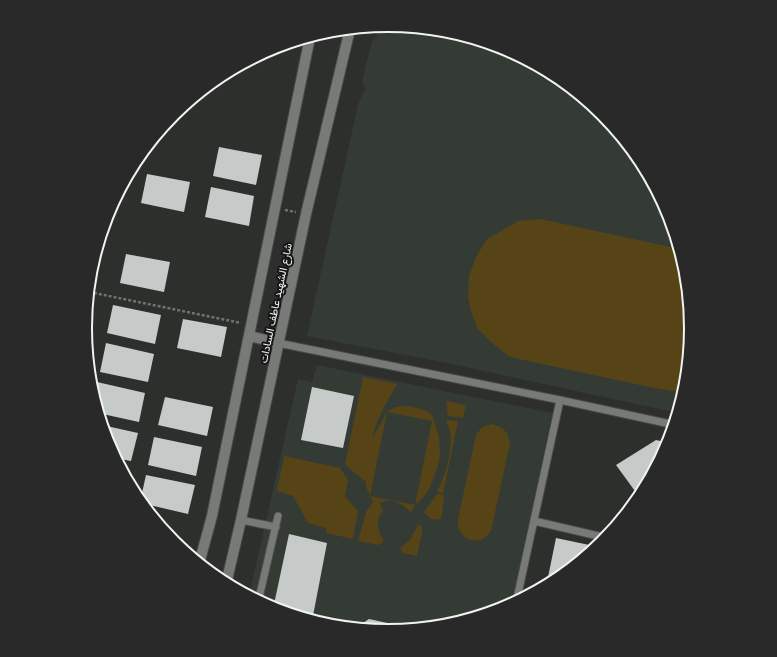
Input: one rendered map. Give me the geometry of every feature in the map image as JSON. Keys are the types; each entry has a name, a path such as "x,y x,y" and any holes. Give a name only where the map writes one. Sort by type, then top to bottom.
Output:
{"street":[{"name":"شارع الشهيد عاطف السادات","path":"228,577 306,214 349,35"},
{"name":"شارع الشهيد عاطف السادات","path":"201,558 212,516 309,43"},
{"path":"249,336 278,343"}],"lane":[{"path":"278,343 560,400 669,425"},
{"path":"518,595 560,400"},
{"path":"260,595 278,516"},
{"path":"241,520 276,528"},
{"path":"534,521 600,536"}],"path":[{"path":"275,208 306,214"},
{"path":"95,293 251,325"}],"shaded area":[{"path":"378,33 408,33 465,42 502,55 537,72 569,93 598,119 624,148 645,180 654,197 669,233 679,271 685,328 682,367 673,412 447,363 307,336 358,105 366,90 362,81 372,42"},
{"path":"540,219 674,248 682,290 685,328 682,367 678,392 510,357 492,343 478,329 471,312 468,296 469,276 476,257 486,240 518,221"},
{"path":"317,365 552,413 513,597 465,615 427,622 388,625 350,622 312,615 275,602 250,590 298,379 312,382"},
{"path":"363,377 397,384 379,418 372,439 387,412 370,496 366,487 366,482 345,465"},
{"path":"446,401 466,405 463,418 448,416"},
{"path":"409,406 426,411 432,415 439,437 440,453 438,465 430,487 424,497 415,505 432,421 387,412 395,407"},
{"path":"446,420 458,421 443,494 437,491 446,470 450,454 451,439"},
{"path":"491,424 498,426 506,432 510,443 491,531 480,540 474,540 469,539 460,532 458,519 476,435 482,427"},
{"path":"284,456 340,468 348,480 345,496 358,511 353,539 326,533 326,528 308,523 293,496 277,491"},
{"path":"438,493 444,496 442,515 440,519 437,520 432,519 424,512"},
{"path":"370,496 415,505 411,513 397,502 389,500 380,503 383,511 379,518 378,526 384,541 379,545 358,541 366,512 373,502"},
{"path":"418,525 422,526 422,532 417,556 403,553 400,548 410,540"}],"building":[{"path":"219,147 262,155 256,185 213,176"},
{"path":"147,174 190,182 184,212 141,203"},
{"path":"211,187 254,196 249,226 205,217"},
{"path":"126,254 170,262 164,292 120,283"},
{"path":"113,305 161,315 155,344 107,333"},
{"path":"183,319 227,327 221,357 177,348"},
{"path":"106,343 154,354 148,382 100,372"},
{"path":"97,382 145,393 139,422 105,415"},
{"path":"312,387 354,396 343,448 301,440"},
{"path":"165,397 213,407 207,436 158,425"},
{"path":"109,427 138,433 131,461 123,459"},
{"path":"154,437 202,447 196,476 148,465"},
{"path":"656,440 662,441 654,460 636,492 616,465"},
{"path":"146,475 195,485 188,514 150,505 142,493"},
{"path":"289,534 327,543 313,615 275,602"},
{"path":"556,538 590,545 569,564 548,578"},
{"path":"369,619 393,625 369,624 363,623"}]}
